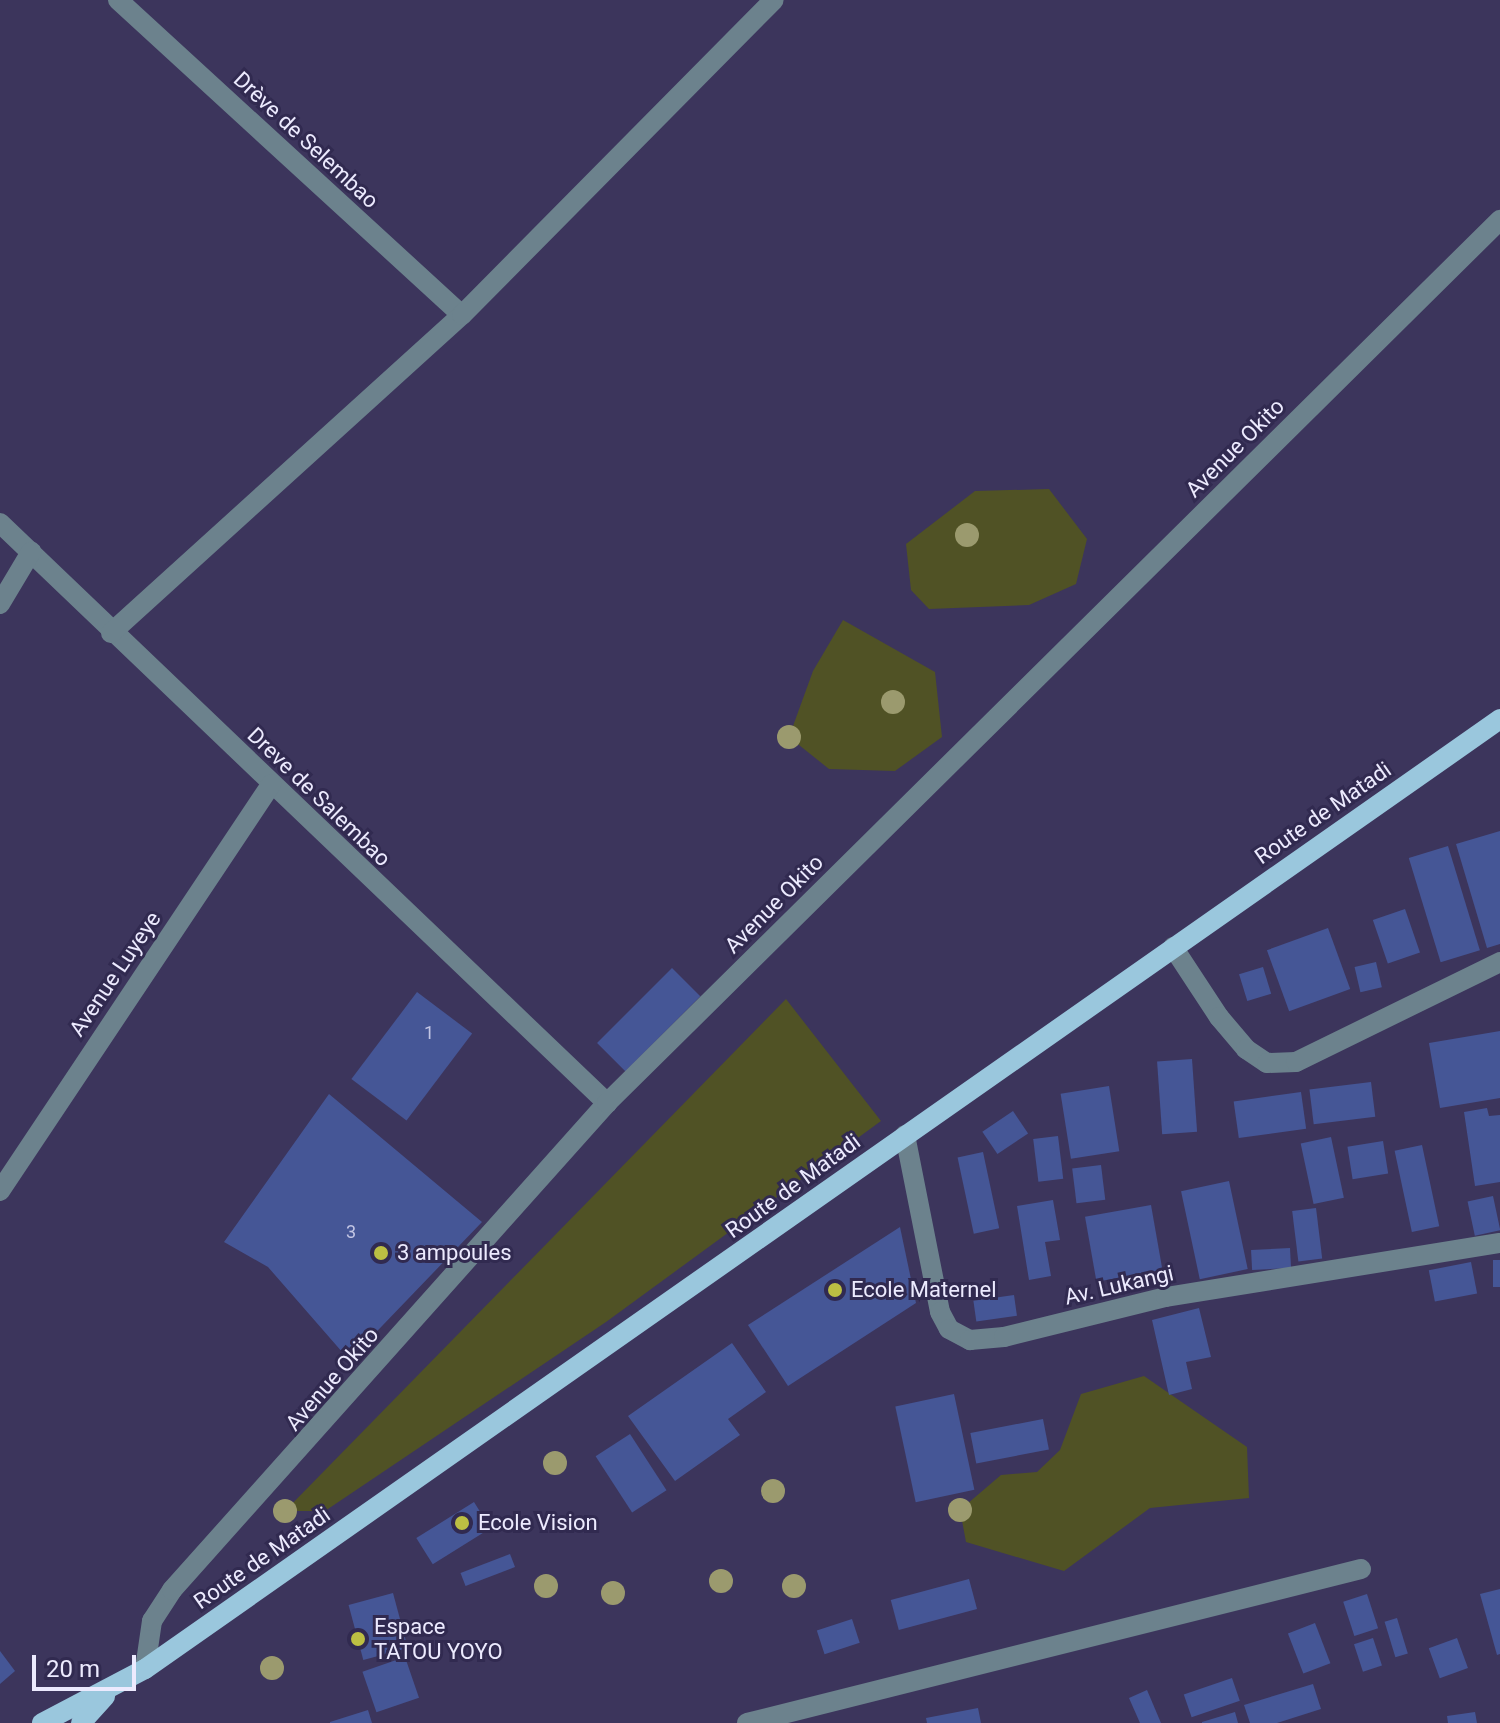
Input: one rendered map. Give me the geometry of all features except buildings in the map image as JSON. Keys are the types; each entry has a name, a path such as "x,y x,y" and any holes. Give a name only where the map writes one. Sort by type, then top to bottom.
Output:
{"main road":[{"name":"Route de Matadi","path":"50,1720 145,1669 1500,719"},
{"name":"Route de Matadi","path":"81,1723 112,1689"}],"street":[{"name":"Drève de Selembao","path":"118,0 462,315"},
{"path":"111,633 462,315 774,0"},
{"name":"Avenue Okito","path":"145,1669 152,1621 172,1590 607,1103 1500,220"},
{"name":"Dreve de Salembao","path":"0,523 111,633 607,1103"},
{"path":"0,604 31,552"},
{"name":"Avenue Luyeye","path":"0,1191 271,784"},
{"path":"1173,947 1228,1028 1246,1049 1267,1063 1296,1062 1500,962"},
{"name":"Av. Lukangi","path":"905,1135 940,1312 949,1329 970,1340 1004,1337 1166,1297 1500,1243"},
{"path":"747,1723 1361,1569"}],"green space":[{"path":"1049,489 1087,539 1076,584 1029,605 929,609 911,590 906,544 975,491"},
{"path":"843,620 935,672 942,737 895,771 829,769 789,737 813,671"},
{"path":"786,999 881,1121 606,1322 325,1511 285,1511"},
{"path":"1144,1376 1247,1447 1249,1498 1150,1508 1064,1571 966,1542 960,1510 1001,1475 1037,1472 1060,1450 1081,1394"}],"place":[{"name":"3 ampoules","path":"381,1253"},
{"name":"Ecole Maternel","path":"835,1290"},
{"name":"Ecole Vision","path":"462,1523"},
{"name":"Espace TATOU YOYO","path":"358,1639"}]}
